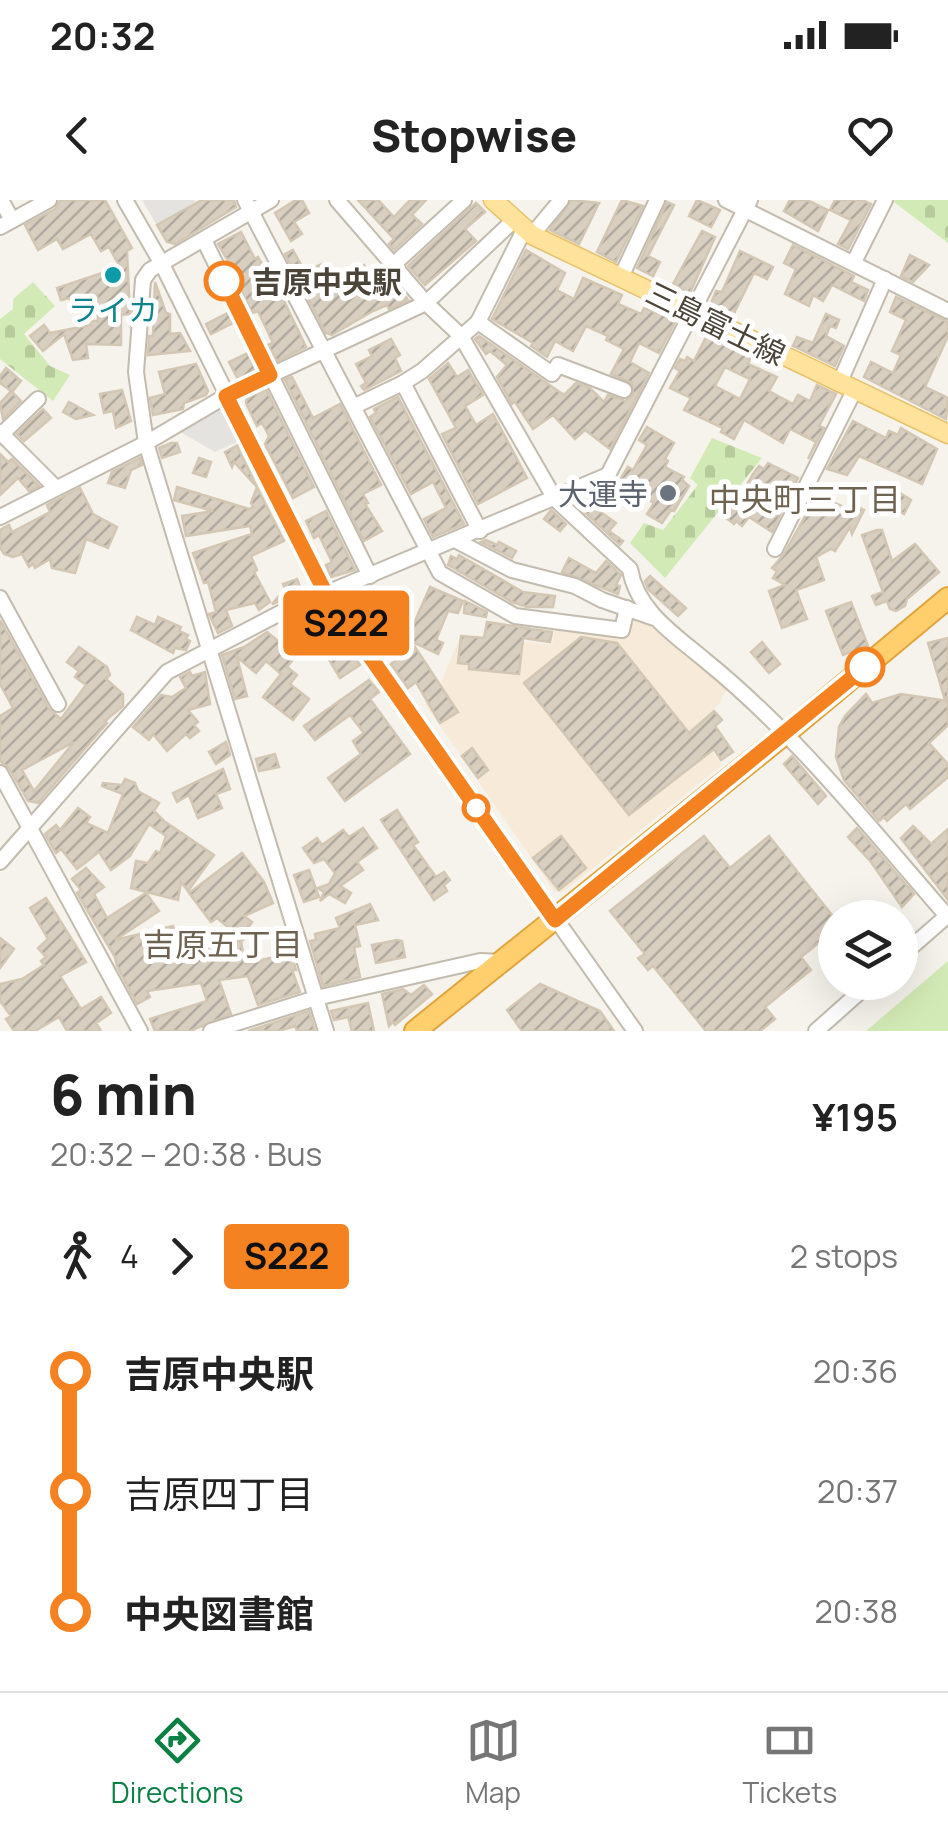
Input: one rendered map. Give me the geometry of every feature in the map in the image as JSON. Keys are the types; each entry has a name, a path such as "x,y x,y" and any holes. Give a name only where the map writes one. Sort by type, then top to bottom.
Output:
{"highway":[{"path":"415,1031 948,598"}],"main road":[{"name":"三島富士線","path":"493,200 523,229 948,434"}],"street":[{"path":"1,200 6,223 48,200"},
{"path":"125,200 162,264 326,594 635,1031"},
{"path":"272,200 248,206 204,240 150,270 143,280 136,372 146,443 326,1031"},
{"path":"337,200 426,304 461,336 555,499 630,570 633,586 655,618 786,733 948,915 918,941"},
{"path":"393,265 464,200"},
{"path":"0,517 146,443 226,396 426,304 561,200"},
{"path":"621,278 657,200"},
{"path":"726,200 748,205 948,311"},
{"path":"854,262 884,200"},
{"path":"0,862 167,672 326,594 608,475 748,205"},
{"path":"248,206 440,574 514,616 622,630 627,608"},
{"path":"355,406 422,371 478,322 523,229"},
{"path":"204,240 370,576"},
{"path":"776,549 846,387 885,279"},
{"path":"478,322 552,374 558,365 624,390"},
{"path":"403,383 480,531"},
{"path":"38,399 1,433 54,487"},
{"path":"457,541 512,570 576,586 655,618"},
{"path":"0,598 58,704"},
{"path":"0,772 140,1031"},
{"path":"211,1031 316,998 480,961 502,962"},
{"path":"816,1031 851,1000"}],"shaded area":[{"path":"142,200 194,200 196,203 157,225"},
{"path":"220,409 237,442 215,452 177,430"},
{"path":"371,583 403,629 378,647 344,599 345,594"},
{"path":"633,613 652,621 729,684 720,703 694,727 722,765 562,893 554,891 425,704 436,695 461,634 552,645 555,626 626,635"}],"green space":[{"path":"948,200 948,243 894,202"},
{"path":"33,282 55,306 24,334 50,366 70,375 53,401 0,359 0,319 13,309 13,299"},
{"path":"712,438 762,458 665,578 630,543 644,523 663,530 698,485 690,478"},
{"path":"948,961 948,1031 866,1031 902,1000 918,1000 918,987"}],"building":[{"path":"60,200 105,200 132,248 127,251 130,314 121,315 121,345 86,344 88,358 73,360 64,334 43,351 30,336 44,325 50,333 98,321 97,295 71,302 70,298 61,300 57,288 120,267 109,247 101,251 91,234 63,249 57,239 38,250 25,225 55,209"},
{"path":"202,200 234,200 236,207 175,244 167,242 157,225"},
{"path":"302,200 309,213 294,222 302,234 291,241 275,213"},
{"path":"358,200 378,200 394,217 410,200 426,200 412,215 422,224 394,250 389,244 394,239"},
{"path":"571,200 599,203 579,244 550,230"},
{"path":"622,200 643,206 616,262 597,252"},
{"path":"697,200 720,210 711,227 689,216"},
{"path":"790,200 807,200 828,210 818,231 784,211"},
{"path":"835,200 871,204 848,249 838,244 851,220 830,210"},
{"path":"667,202 674,205 648,256 660,262 653,276 637,268"},
{"path":"476,203 485,212 465,229 476,241 425,285 408,266"},
{"path":"702,231 715,237 690,293 673,284"},
{"path":"241,232 255,259 258,257 274,280 306,347 277,361 258,311 252,313 238,284 241,283 218,244"},
{"path":"793,245 854,276 851,282 868,290 864,301 832,285 823,301 813,295 809,306 785,294 796,269 784,263"},
{"path":"293,250 305,272 322,264 331,282 364,265 372,282 384,276 393,292 400,289 408,300 373,311 332,335 326,333 285,254"},
{"path":"526,250 565,273 557,290 574,299 583,278 622,295 618,304 641,314 644,308 656,313 658,309 677,318 659,353 639,343 630,362 649,373 610,449 585,430 575,439 553,415 533,429 515,402 512,404 497,377 507,365 490,351 486,354 475,339 479,336 564,395 576,383 590,388 604,402 608,395 625,401 633,395 632,383 611,374 624,349 606,340 608,336 586,326 573,351 555,341 547,357 531,346 533,343 492,319"},
{"path":"740,251 773,267 767,279 754,273 732,317 710,306 716,291 722,292"},
{"path":"910,255 929,265 913,282 901,276"},
{"path":"155,282 166,313 170,314 170,334 180,333 190,351 148,355 149,336 153,336"},
{"path":"896,297 948,322 948,336 925,387 948,398 946,419 864,377 871,362 893,373 901,355 892,351 906,320 890,312"},
{"path":"228,313 233,323 211,334 206,324"},
{"path":"826,314 839,320 836,328 830,326 826,336 844,346 835,366 793,346 797,337 813,343"},
{"path":"708,333 751,356 748,364 777,377 769,391 793,404 798,395 810,401 817,385 836,394 819,426 824,428 808,459 816,442 790,429 783,443 744,420 734,439 721,432 723,428 684,410 691,398 670,388 680,371 675,368 680,359 694,361","holes":["725,367 750,379 740,399 715,386"]},
{"path":"391,339 400,355 395,358 401,371 364,390 361,386 366,383 356,364 372,356 369,350"},
{"path":"248,353 256,370 238,379 229,362"},
{"path":"448,363 457,377 468,370 483,395 465,406 476,425 493,414 527,478 478,504 442,434 456,428 429,379"},
{"path":"196,364 208,391 206,395 184,403 183,409 153,415 150,398 165,394 159,372"},
{"path":"6,368 21,381 12,392 21,401 3,419 0,403 11,391 0,383"},
{"path":"292,377 313,418 340,404 381,485 363,494 382,531 364,541 285,380"},
{"path":"266,389 314,487 293,498 265,444 269,436 262,423 257,426 246,403 247,398"},
{"path":"122,390 131,421 116,428 113,411 104,413 100,394"},
{"path":"398,397 464,524 433,537 424,519 446,508 433,482 411,494 370,417 376,413 374,409"},
{"path":"69,402 93,415 76,419 63,412"},
{"path":"43,409 51,418 24,441 17,434"},
{"path":"853,421 886,438 889,431 898,435 901,428 937,449 922,484 859,456 847,475 827,469"},
{"path":"647,427 674,443 665,467 684,477 682,480 689,486 662,523 647,514 654,503 619,481 628,467 633,470 647,445 639,440"},
{"path":"177,443 180,452 162,458 159,448"},
{"path":"240,444 238,448 257,487 234,462 232,467 225,452"},
{"path":"0,454 8,462 12,459 39,486 29,491 18,478 0,495"},
{"path":"140,458 142,465 131,470 125,488 108,483 112,472"},
{"path":"199,458 211,462 206,477 193,473"},
{"path":"768,463 798,478 772,532 749,517 742,526 736,521 734,524 721,514 729,503 734,507 759,466 764,469"},
{"path":"177,487 249,509 253,507 257,487 284,541 251,556 257,570 254,572 270,602 259,610 255,603 226,610 232,626 218,633 209,614 216,612 208,582 204,583 193,553 252,534 250,526 186,536 182,516 213,511 174,500"},
{"path":"80,488 93,514 117,527 108,548 86,539 75,573 52,568 50,559 35,568 33,564 29,567 22,554 4,554 0,530 9,525 12,532 50,512 47,505"},
{"path":"900,493 911,500 904,514 892,507"},
{"path":"817,495 848,509 850,504 864,510 852,534 850,527 835,551 831,549 816,557 824,580 796,590 807,619 782,628 769,591 785,585 773,578 777,571 772,568"},
{"path":"582,499 616,523 609,531 623,541 620,545 577,505"},
{"path":"551,510 566,524 560,531 544,519"},
{"path":"326,511 355,570 331,577 326,565 332,562 319,535 314,538 306,521"},
{"path":"882,530 892,561 915,544 939,572 896,611 890,609 887,601 876,605 872,596 883,592 862,535"},
{"path":"486,540 516,551 512,558 481,542"},
{"path":"459,555 523,592 555,596 553,607 527,607 512,602 448,565 451,556 457,559"},
{"path":"569,558 596,573 606,561 621,575 616,585 620,586 618,594 562,572"},
{"path":"650,576 686,608 678,616 648,589 645,581"},
{"path":"297,579 302,592 272,604 285,589 283,584"},
{"path":"430,587 463,601 458,613 448,611 436,640 443,643 438,654 411,641 458,712 440,723 416,682 408,688 391,664 399,658 387,641 403,629 408,637"},
{"path":"465,601 487,612 486,617 464,613"},
{"path":"851,602 868,646 843,655 826,611"},
{"path":"137,617 155,625 158,617 181,627 179,631 188,635 186,639 190,641 186,650 175,648 173,653 131,630"},
{"path":"0,620 49,709 61,719 86,685 75,677 79,671 67,662 79,647 107,667 110,675 106,679 123,694 123,706 105,721 38,803 28,801 9,768 0,761 0,716 13,708 0,684","holes":["74,742 34,791 22,770"]},
{"path":"487,622 552,632 550,642 523,638 519,674 469,669 469,664 458,663 461,636 484,638"},
{"path":"337,631 360,665 340,678 319,643"},
{"path":"267,632 296,656 287,667 297,675 290,684 309,699 293,720 263,697 281,674 266,661 256,673 237,657 247,696 235,699 222,655"},
{"path":"581,637 617,643 689,733 714,711 722,720 715,726 733,752 721,760 714,749 629,815 524,683"},
{"path":"948,638 948,700 945,700 928,643"},
{"path":"762,642 780,664 769,673 751,652"},
{"path":"190,672 192,676 205,672 210,704 188,710 198,722 194,725 199,731 190,738 186,734 167,751 153,734 149,740 133,727 161,695 172,697 186,688 180,677"},
{"path":"369,680 379,692 370,699 410,754 345,801 328,778 361,754 353,741 364,733 350,715 315,740 304,726"},
{"path":"866,694 872,703 901,694 948,701 948,725 929,743 948,764 948,777 910,809 906,804 887,821 884,817 879,821 844,780 836,757 839,727"},
{"path":"226,742 230,755 216,764 209,752"},
{"path":"472,748 488,770 478,778 462,756"},
{"path":"275,754 279,767 259,771 256,759"},
{"path":"792,756 826,796 818,804 784,764"},
{"path":"223,769 230,789 216,794 222,808 198,818 189,795 177,802 173,793"},
{"path":"125,779 159,803 154,811 164,821 214,855 188,891 181,882 178,900 131,888 136,861 148,863 156,851 160,853 166,836 149,824 130,856 111,870 99,852 77,869 61,849 56,853 45,834 56,825 60,830 78,808 90,817 86,823 108,833 123,794 102,786 122,785"},
{"path":"397,810 418,842 413,845 436,877 444,872 450,880 444,885 447,891 434,900 381,820"},
{"path":"913,826 931,844 948,829 948,900 901,838"},
{"path":"363,828 377,848 357,862 363,870 340,886 351,893 345,903 329,894 320,901 324,892 318,888 329,884 335,873 324,859 314,863 303,848 317,838 322,845 343,830 349,837"},
{"path":"857,828 914,894 908,900 897,900 848,837"},
{"path":"561,836 586,868 559,890 533,858"},
{"path":"704,836 730,868 769,836 820,900 818,944 801,957 811,970 765,1007 775,1019 760,1031 706,1031 653,966 648,970 638,958 645,954 610,911"},
{"path":"242,853 264,882 273,903 244,916 252,922 243,940 217,918 211,922 189,893"},
{"path":"86,868 104,887 94,894 107,918 146,893 159,911 115,940 173,926 176,937 205,932 207,946 241,941 245,964 291,953 300,992 258,1005 248,976 219,980 231,1014 190,1031 155,1031 150,1019 207,1001 201,983 147,991 150,997 137,1004 77,893 81,890 72,879"},
{"path":"309,870 319,897 304,902 294,875"},
{"path":"46,898 86,962 60,976 81,1009 101,997 111,1013 96,1023 101,1031 67,1031 59,1017 35,1031 14,1031 6,1019 11,1016 0,1001 0,984 22,979 44,965 41,961 46,957 38,948 48,939 30,908"},
{"path":"370,904 378,920 355,925 360,946 354,947 360,977 323,986 310,941 316,940 315,934 340,928 336,918"},
{"path":"0,938 14,949 0,968"},
{"path":"402,941 405,957 376,963 372,945"},
{"path":"540,984 600,1011 614,1031 522,1031 507,1010"},
{"path":"424,985 432,994 389,1026 382,994 403,989 411,995"},
{"path":"368,1003 374,1031 352,1031 348,1017 334,1020 331,1011"},
{"path":"309,1011 315,1031 297,1031 295,1026 279,1031 248,1031"}],"bus line":[{"name":"S222","path":"224,281 270,375 226,396 326,594 555,920 865,667"}],"place":[{"name":"ライカ","path":"113,275"},
{"name":"吉原中央駅","path":"224,281"},
{"name":"大運寺","path":"668,493"}],"district":[{"name":"中央町三丁目","path":"805,499"},
{"name":"吉原五丁目","path":"223,944"}]}
